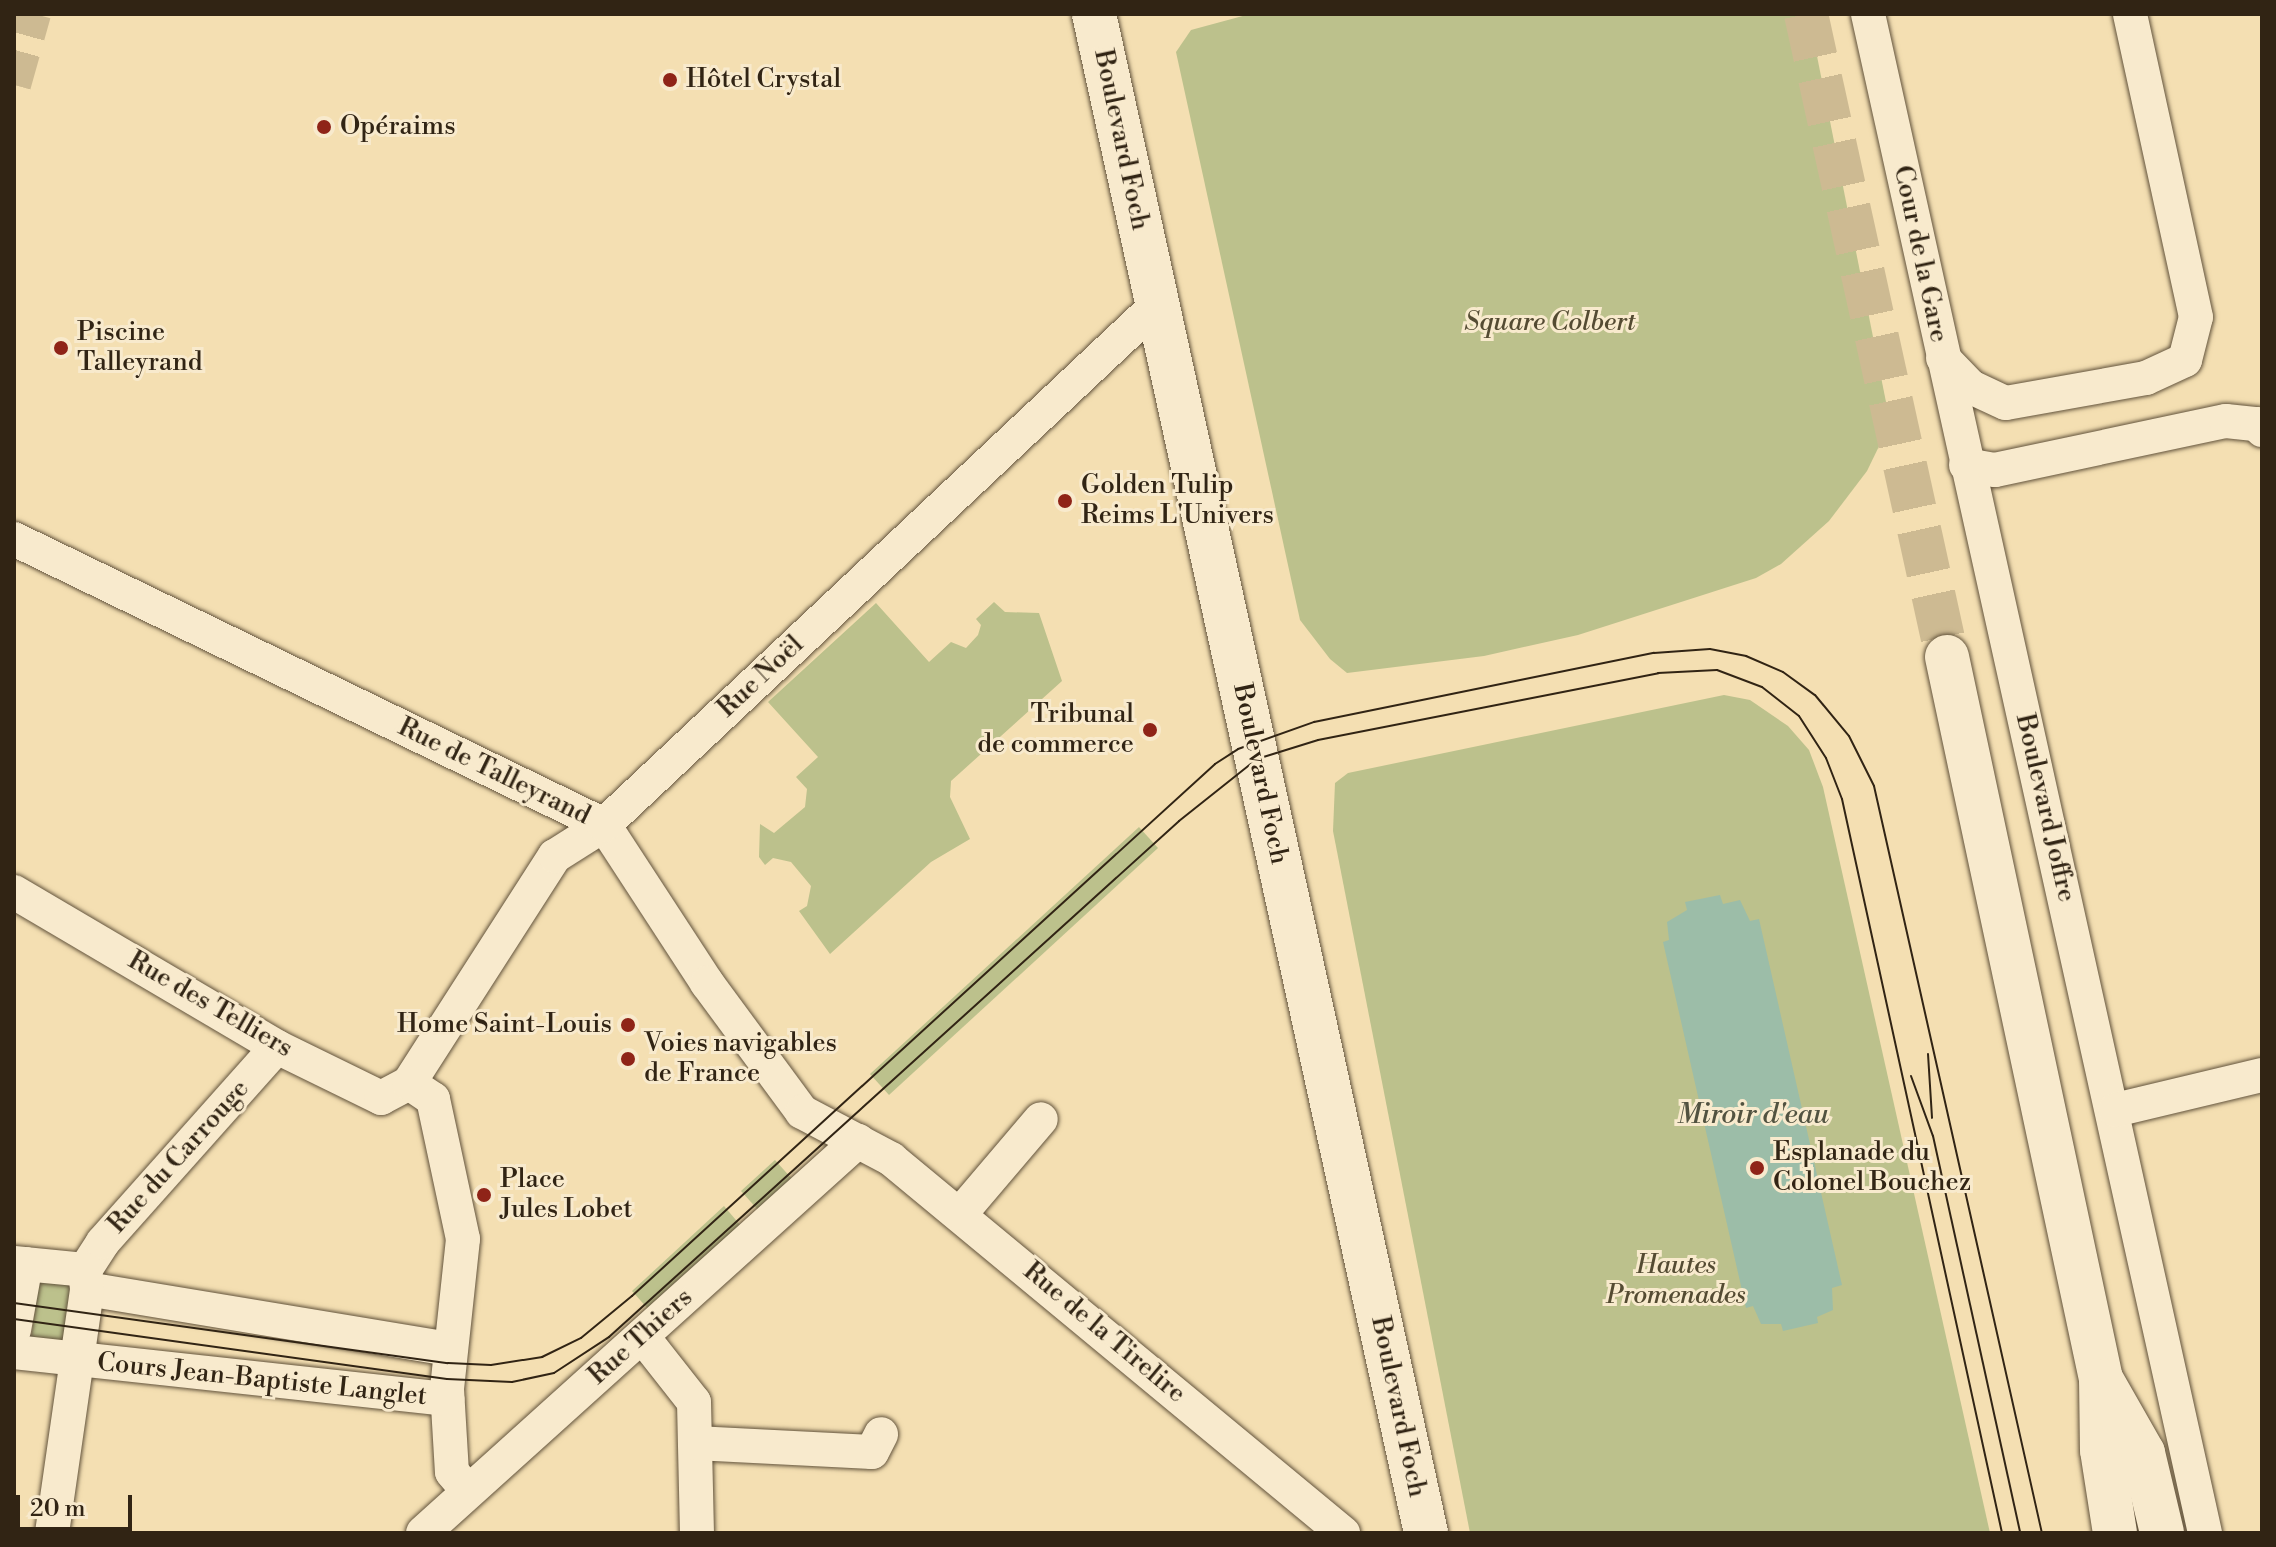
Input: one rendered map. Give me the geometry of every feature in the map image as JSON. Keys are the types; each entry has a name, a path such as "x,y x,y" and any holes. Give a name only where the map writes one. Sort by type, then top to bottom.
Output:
{"main road":[{"name":"Boulevard Foch","path":"1094,14 1426,1533"},
{"path":"1947,657 2101,1379 2102,1450 2115,1533"},
{"path":"2101,1379 2143,1453 2162,1533"}],"street":[{"name":"Cour de la Gare","path":"1868,14 1943,358 1971,387 2006,403 2146,378 2185,360 2196,317 2130,14"},
{"name":"Rue Noël","path":"409,1083 555,856 604,825 1157,305"},
{"name":"Boulevard Joffre","path":"1943,358 2115,1110 2205,1533"},
{"path":"1966,465 1995,470 2226,421 2257,424 2262,430"},
{"name":"Rue de Talleyrand","path":"14,539 604,825 707,983 802,1112 858,1141"},
{"name":"Rue des Telliers","path":"14,892 277,1047 381,1098 409,1083"},
{"name":"Rue du Carrouge","path":"86,1279 103,1242 277,1047"},
{"path":"2115,1110 2262,1075"},
{"path":"409,1083 433,1099 463,1239 449,1349 447,1399 452,1472 463,1485"},
{"path":"961,1213 1041,1119"},
{"name":"Rue de la Tirelire","path":"858,1141 891,1159 961,1213 1343,1533"},
{"name":"Rue Thiers","path":"424,1533 858,1141"},
{"name":"Cours Jean-Baptiste Langlet","path":"14,1330 20,1264 449,1349"},
{"name":"Cours Jean-Baptiste Langlet","path":"76,1361 86,1279"},
{"path":"642,1336 694,1402 697,1533"},
{"name":"Cours Jean-Baptiste Langlet","path":"14,1352 447,1399"},
{"path":"52,1533 76,1361"},
{"path":"695,1443 872,1452 881,1434"}],"green space":[{"name":"Square Colbert","path":"1250,14 1799,14 1810,21 1887,407 1884,436 1867,471 1829,521 1781,564 1756,578 1578,635 1484,656 1347,673 1330,659 1300,620 1176,52 1191,30"},
{"path":"994,602 1005,612 1039,613 1062,681 951,781 950,797 970,839 931,862 830,954 799,911 807,906 811,886 791,862 773,858 765,865 759,857 760,824 774,833 805,807 807,789 796,777 818,757 768,702 876,603 929,662 951,642 966,648 978,635 981,625 976,619"},
{"name":"Hautes Promenades","path":"1724,695 1750,700 1788,726 1809,750 1823,787 1990,1533 1470,1533 1333,831 1335,783 1348,773"},
{"path":"1139,827 1158,848 889,1095 870,1074"},
{"path":"775,1160 793,1180 759,1211 741,1191"},
{"path":"724,1206 741,1226 649,1310 632,1291"},
{"path":"39,1281 75,1286 67,1351 30,1346"}],"water":[{"name":"Miroir d'eau","path":"1720,895 1723,904 1740,900 1750,921 1759,919 1842,1285 1832,1288 1833,1310 1817,1317 1818,1323 1783,1331 1781,1324 1761,1324 1753,1306 1746,1308 1663,942 1669,940 1667,922 1687,910 1685,902"}],"tunnel":[{"path":"14,85 34,14"},
{"path":"1806,14 1947,657"}],"tram line":[{"path":"14,1303 448,1363 491,1365 542,1357 581,1338 632,1296 1215,764 1238,749 1314,722 1654,653 1710,649 1746,656 1783,672 1815,695 1849,736 1874,786 2042,1533"},
{"path":"14,1319 447,1379 512,1382 554,1373 609,1337 1179,821 1257,759 1318,740 1658,673 1717,670 1762,687 1799,716 1826,758 1842,799 2002,1533"},
{"path":"1928,1054 1932,1118"},
{"path":"1911,1076 1933,1136 2020,1533"}],"place":[{"name":"Hôtel Crystal","path":"670,80"},
{"name":"Opéraims","path":"324,127"},
{"name":"Piscine Talleyrand","path":"61,348"},
{"name":"Golden Tulip Reims L'Univers","path":"1065,501"},
{"name":"Tribunal de commerce","path":"1150,730"},
{"name":"Home Saint-Louis","path":"628,1025"},
{"name":"Voies navigables de France","path":"628,1059"},
{"name":"Esplanade du Colonel Bouchez","path":"1757,1168"},
{"name":"Place Jules Lobet","path":"484,1195"}]}
